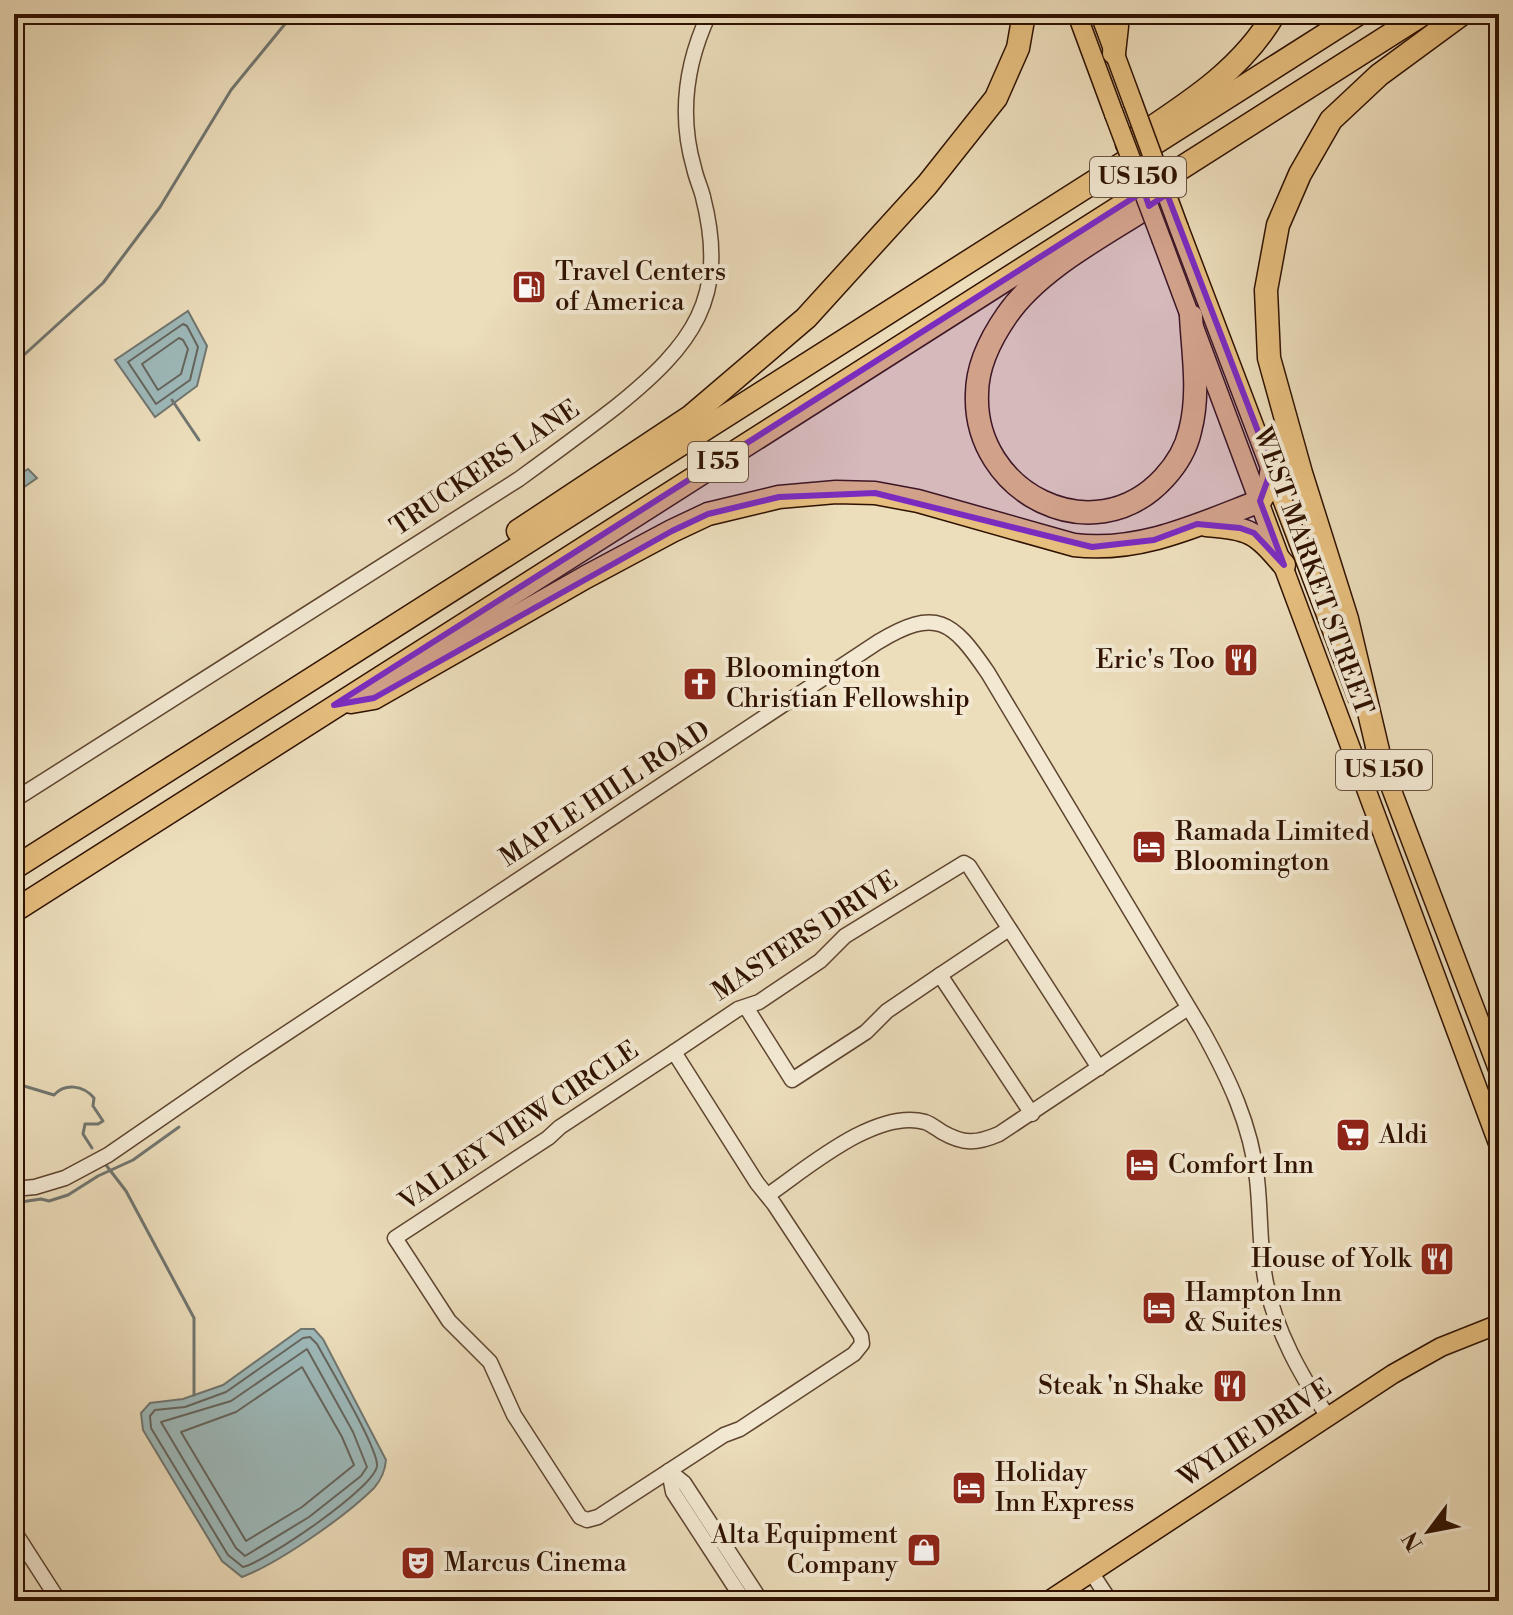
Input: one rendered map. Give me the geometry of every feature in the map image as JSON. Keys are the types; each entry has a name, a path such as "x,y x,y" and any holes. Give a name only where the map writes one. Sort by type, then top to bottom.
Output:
{"highway":[{"path":"429,604 497,545 690,417 806,318 927,185 996,98 1018,48 1024,14"},
{"path":"1113,14 1117,26 1114,53"},
{"path":"1084,189 1111,155 1230,70 1250,49 1274,14"},
{"name":"I 55","path":"14,868 1358,14"},
{"name":"I 55","path":"14,911 1423,14"},
{"path":"1380,759 1347,619 1269,358 1266,290 1278,225 1300,174 1331,120 1379,75 1462,14"},
{"path":"1191,316 1196,392 1190,434 1180,458 1149,492 1109,511 1076,512 1054,508 1019,487 992,457 979,420 976,392 985,354 1008,314 1022,296 1050,271 1186,182 1231,136"},
{"path":"334,705 374,698 586,577 708,514 779,497 836,492 875,493 918,501 1055,541 1092,547 1129,546 1154,540 1260,501 1269,486 1272,468"},
{"path":"1197,524 1240,528 1254,533 1284,565"}],"main road":[{"name":"WEST MARKET STREET","path":"1077,14 1499,1146"},
{"name":"WEST MARKET STREET","path":"1100,14 1499,1072"},
{"name":"WYLIE DRIVE","path":"1048,1601 1411,1363 1441,1347 1499,1324"}],"street":[{"name":"TRUCKERS LANE","path":"14,800 519,479 573,441 673,357 701,310 712,254 703,197 691,153 686,96 692,56 709,14"},
{"name":"MAPLE HILL ROAD","path":"14,1189 35,1187 65,1178 108,1155 243,1062 866,650 901,629 930,622 947,626 971,647 1188,1008 1232,1087 1254,1156 1262,1259 1269,1295 1295,1363 1328,1417"},
{"name":"MASTERS DRIVE","path":"674,1052 759,1002 820,961 845,936 964,863 969,866 1009,929"},
{"path":"746,1007 792,1080 866,1032 887,1011 1009,929 1099,1068"},
{"path":"940,975 1032,1114"},
{"path":"768,1195 863,1132 896,1122 925,1122 960,1142 981,1142 999,1134 1188,1008"},
{"name":"VALLEY VIEW CIRCLE","path":"674,1052 727,1138 861,1336 860,1349 740,1429 724,1435 598,1517 587,1520 580,1517 514,1415 490,1362 449,1321 395,1238 674,1052"},
{"path":"669,1471 673,1492 744,1601"},
{"path":"669,1471 684,1483 761,1601"},
{"path":"14,1531 59,1601"},
{"path":"1091,1572 1110,1601"}],"highlighted area":[{"path":"1144,191 1149,206 1167,194 1272,468 1260,501 1284,565 1254,533 1240,528 1197,524 1154,540 1092,547 875,493 779,497 708,514 672,531 374,698 334,705"}],"water":[{"path":"188,311 207,346 197,386 155,417 115,360"},
{"path":"28,469 37,478 14,494 14,478"},
{"path":"301,1329 314,1329 323,1339 386,1460 385,1468 374,1488 347,1512 293,1550 242,1577 222,1561 143,1430 141,1413 150,1403 183,1399 223,1385"}],"waterway":[{"path":"14,364 103,283 160,207 231,90 285,24 289,14"},
{"path":"172,400 199,440"},
{"path":"14,1083 54,1095 69,1087 90,1094 94,1098 93,1106 103,1121 85,1124 83,1134 92,1148"},
{"path":"14,1203 41,1199 49,1201 68,1195 98,1176 133,1160 179,1127"},
{"path":"106,1165 126,1191 194,1318 194,1395"}],"place":[{"name":"Travel Centers of America","path":"529,287"},
{"name":"Eric's Too","path":"1241,660"},
{"name":"Bloomington Christian Fellowship","path":"700,684"},
{"name":"Ramada Limited Bloomington","path":"1149,847"},
{"name":"Aldi","path":"1353,1135"},
{"name":"Comfort Inn","path":"1142,1165"},
{"name":"House of Yolk","path":"1437,1259"},
{"name":"Hampton Inn & Suites","path":"1159,1308"},
{"name":"Steak 'n Shake","path":"1230,1386"},
{"name":"Holiday Inn Express","path":"969,1488"},
{"name":"Alta Equipment Company","path":"924,1550"},
{"name":"Marcus Cinema","path":"418,1563"}]}
